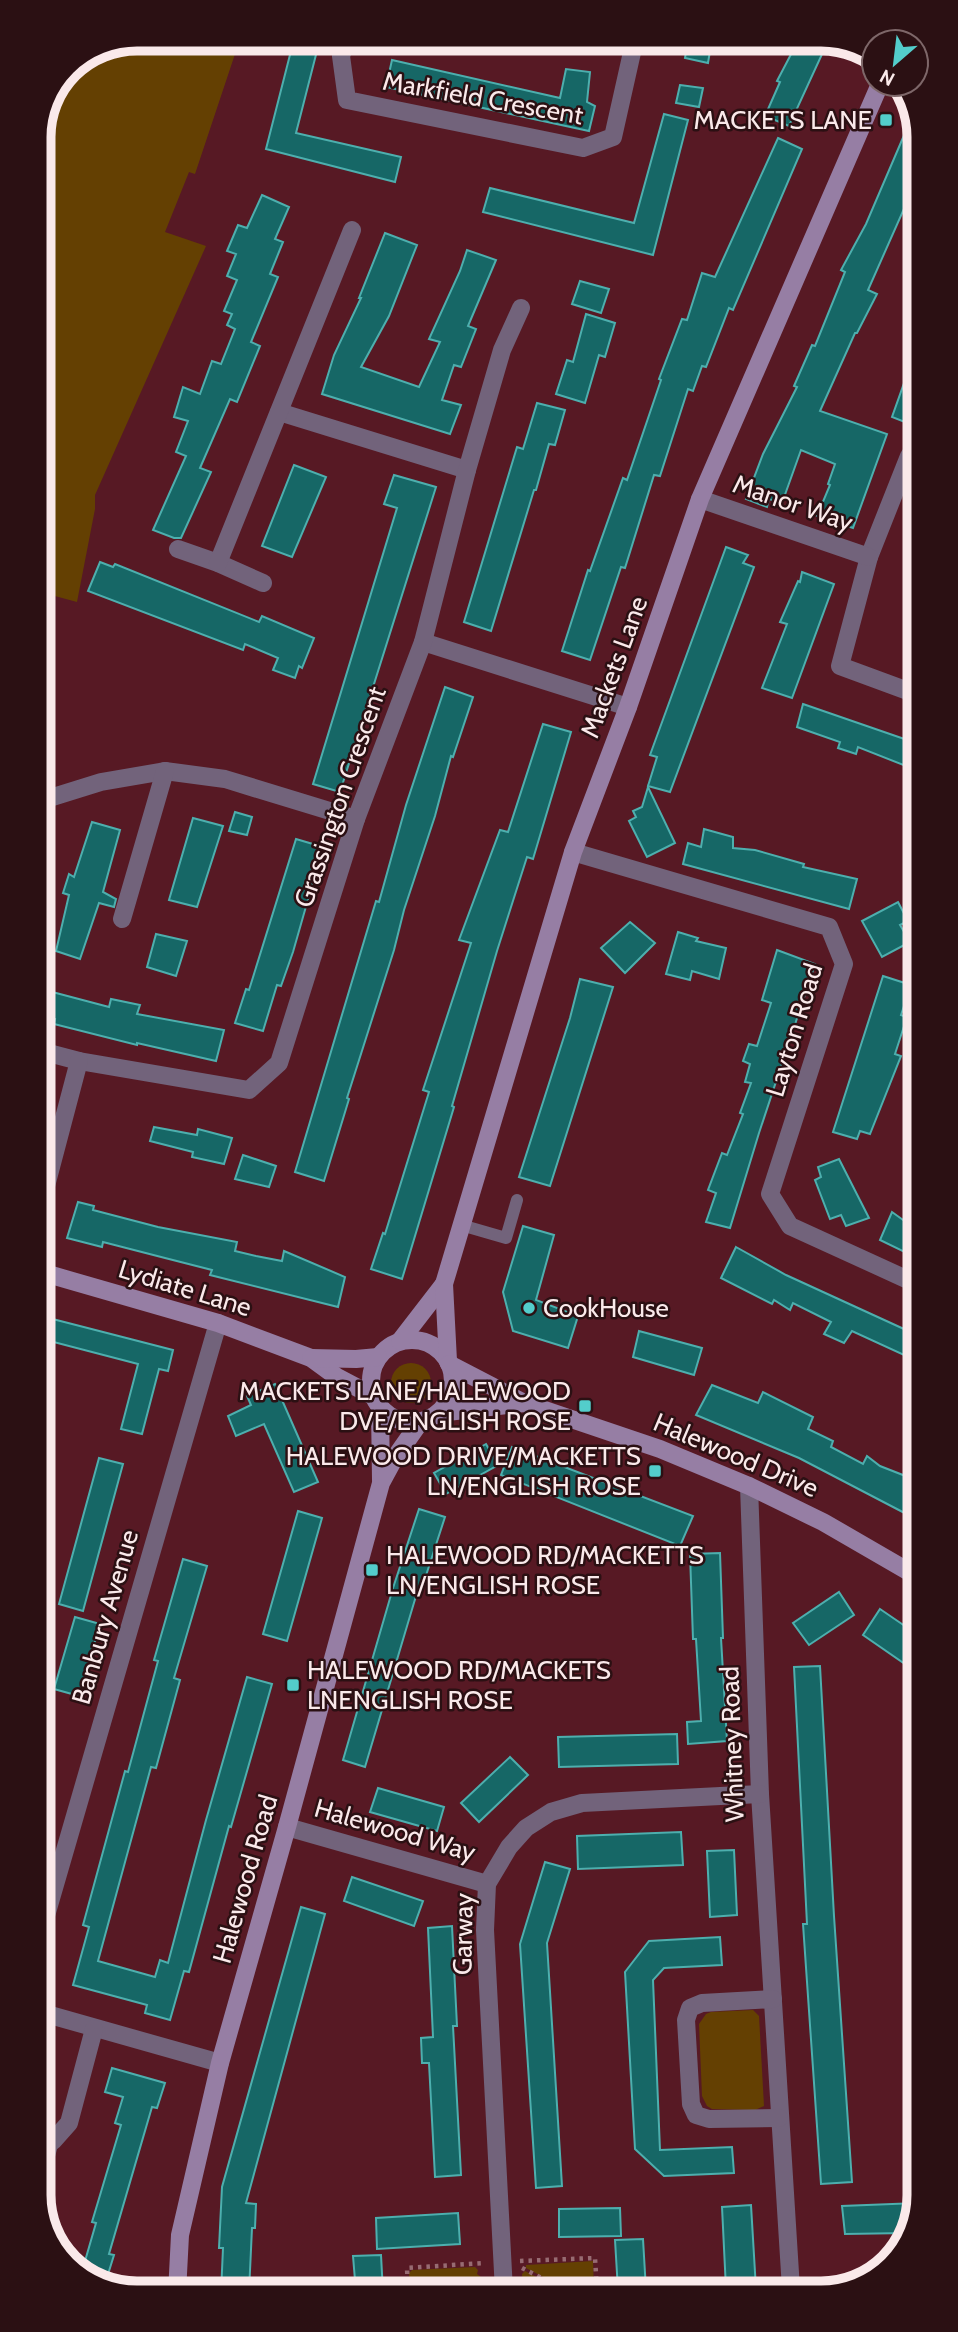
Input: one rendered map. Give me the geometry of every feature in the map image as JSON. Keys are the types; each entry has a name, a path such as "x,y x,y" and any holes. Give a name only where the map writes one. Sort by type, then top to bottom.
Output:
{"street":[{"name":"Markfield Crescent","path":"343,51 341,56 347,100 583,148 613,137 632,51"},
{"name":"Mackets Lane","path":"400,1341 443,1284 573,852 628,707 700,499 874,98"},
{"path":"218,563 352,230"},
{"name":"Grassington Crescent","path":"51,1054 79,1061 249,1090 279,1063 356,819 423,642 467,470 502,351 521,308"},
{"path":"279,412 467,470"},
{"path":"907,461 869,557 840,666 907,691"},
{"name":"Manor Way","path":"700,499 869,557"},
{"path":"177,549 263,583"},
{"path":"423,642 628,707"},
{"path":"51,798 101,782 165,771 225,779 356,819"},
{"path":"122,919 165,771"},
{"name":"Layton Road","path":"573,852 829,927 844,964 770,1194 790,1226 907,1279"},
{"path":"51,1167 79,1061"},
{"name":"Lydiate Lane","path":"51,1275 218,1323 311,1358 376,1402"},
{"name":"Mackets Lane","path":"443,1284 449,1362"},
{"name":"Banbury Avenue","path":"51,1898 218,1323"},
{"path":"414,1340 439,1350 449,1362 453,1377 448,1403 439,1413 420,1422 398,1421 376,1402 370,1383 372,1369 378,1357 387,1347 400,1341 414,1340"},
{"name":"Lydiate Lane","path":"311,1358 356,1360 378,1357"},
{"name":"Halewood Drive","path":"449,1362 524,1403 660,1449 749,1486 823,1522 907,1571"},
{"name":"Halewood Road","path":"376,1402 381,1483"},
{"name":"Halewood Drive","path":"439,1413 524,1403"},
{"name":"Halewood Road","path":"178,2281 180,2235 220,2063 288,1827 381,1483 420,1422"},
{"name":"Whitney Road","path":"749,1486 760,1794 790,2281"},
{"name":"Garway","path":"503,2281 485,1930 488,1884 509,1847 526,1828 551,1812 582,1803 760,1794"},
{"name":"Halewood Way","path":"288,1827 488,1884"},
{"path":"774,1999 702,2003 690,2008 686,2020 691,2104 696,2115 709,2119 779,2118"},
{"path":"51,2016 220,2063"},
{"path":"51,2138 69,2123 94,2029"}],"lane":[{"path":"461,1225 506,1238 517,1200"}],"path":[{"path":"520,2261 523,2269 547,2281"}],"shaded area":[{"path":"125,51 236,51 195,174 189,172 165,232 206,246 95,495 95,509 77,602 51,595 51,131 54,114 68,84 94,62 109,55"},
{"path":"411,1363 419,1364 425,1369 430,1375 430,1391 425,1397 419,1402 411,1403 403,1402 397,1397 392,1391 391,1383 392,1375 397,1369 403,1364"},
{"path":"753,2010 759,2016 764,2106 755,2110 712,2109 707,2106 702,2096 699,2024 706,2014 711,2012"},
{"path":"593,2261 594,2281 551,2281 526,2268 526,2265"},
{"path":"475,2267 477,2274 485,2281 409,2281 409,2273 412,2270"},
{"path":"525,2271 544,2281 522,2281 522,2274"}],"building":[{"path":"291,51 317,51 296,133 401,157 395,182 266,149"},
{"path":"686,51 710,51 708,63 685,58"},
{"path":"793,51 823,51 789,126 765,116 780,82 777,81"},
{"path":"392,60 560,98 566,69 590,72 587,102 595,106 589,131 386,87"},
{"path":"680,85 703,88 699,107 676,103"},
{"path":"664,114 688,120 653,255 483,212 490,188 634,223"},
{"path":"907,128 907,202 868,290 877,294 855,333 820,411 887,434 853,528 817,516 830,485 828,484 835,464 801,450 782,503 769,499 767,507 746,499 763,454 797,387 794,386 812,345 815,346 845,272 841,270 866,224"},
{"path":"778,138 802,149 733,310 729,308 706,367 702,366 693,391 688,389 660,476 654,475 625,568 621,567 590,660 562,651 588,570 590,571 623,478 627,480 661,380 659,379 682,319 687,320 702,273 715,277"},
{"path":"262,195 289,207 275,239 283,242 270,274 278,277 251,342 260,346 237,402 230,399 200,468 211,472 181,538 174,538 153,530 186,456 176,452 188,421 174,417 183,387 200,394 212,361 221,364 235,329 227,325 232,314 224,311 237,280 227,276 236,254 227,251 238,225 247,228"},
{"path":"385,233 417,245 389,316 361,367 419,387 440,342 429,339 467,250 496,260 468,326 476,329 461,367 454,365 442,400 461,405 450,434 322,394 334,355 361,298"},
{"path":"580,281 609,289 601,313 572,304"},
{"path":"586,314 615,323 605,357 599,355 585,403 556,394 567,360 573,362"},
{"path":"907,375 907,423 892,417"},
{"path":"537,403 565,410 555,445 549,444 491,631 464,622 517,447 523,449"},
{"path":"294,465 326,477 292,557 262,546"},
{"path":"394,475 436,487 340,792 313,784 397,508 384,504"},
{"path":"726,547 748,555 743,563 754,567 670,792 648,786 657,757 650,755"},
{"path":"100,562 113,567 115,564 259,622 262,616 314,638 302,668 299,666 295,678 273,670 278,658 245,644 243,650 88,591"},
{"path":"802,572 834,584 792,698 762,688 787,624 780,622 798,581 800,582"},
{"path":"445,687 473,697 453,757 451,756 324,1181 295,1172 376,901 379,902 406,805"},
{"path":"803,704 907,740 907,764 906,766 858,747 856,754 838,748 840,742 797,727"},
{"path":"543,724 571,732 533,859 527,857 497,951 402,1279 371,1269 383,1233 385,1234 429,1092 423,1090 471,943 459,940 500,830 508,832"},
{"path":"648,787 675,843 647,857 629,821 636,817 633,811 642,807"},
{"path":"235,812 252,817 247,835 229,831"},
{"path":"193,818 223,826 197,907 169,900"},
{"path":"92,822 120,830 103,892 116,899 114,907 99,903 80,959 56,951 69,895 63,893 69,874 74,877"},
{"path":"704,829 733,837 733,848 755,850 804,864 803,867 857,879 849,909 683,864 688,843 701,847"},
{"path":"296,839 323,847 293,952 281,986 277,985 263,1031 235,1023 246,989 249,990"},
{"path":"898,902 907,919 900,925 907,937 907,944 882,957 862,921"},
{"path":"630,922 655,943 625,973 601,948"},
{"path":"678,932 698,938 696,941 726,948 719,979 692,971 690,980 666,974"},
{"path":"156,934 187,941 176,976 147,967"},
{"path":"777,950 815,964 730,1228 706,1222 716,1193 708,1190 722,1153 727,1155 743,1114 740,1113 751,1083 745,1082 750,1064 743,1061 749,1044 757,1046 771,1003 762,1000"},
{"path":"883,976 907,984 907,997 901,1015 907,1017 895,1054 901,1056 870,1134 860,1131 857,1139 833,1132"},
{"path":"580,979 613,987 550,1186 519,1177"},
{"path":"51,992 109,1007 111,999 140,1005 137,1014 224,1030 216,1061 54,1024 55,1019 51,1018"},
{"path":"154,1127 197,1135 198,1129 232,1138 224,1164 192,1157 193,1152 150,1141"},
{"path":"243,1155 276,1166 269,1187 235,1179"},
{"path":"839,1159 869,1218 846,1226 841,1215 830,1219 815,1180 821,1177 818,1167"},
{"path":"78,1202 94,1206 93,1210 158,1227 237,1242 235,1251 256,1256 282,1261 284,1251 345,1277 338,1307 210,1275 212,1270 103,1242 102,1247 67,1238"},
{"path":"892,1212 907,1223 907,1253 880,1240"},
{"path":"523,1226 554,1235 536,1300 578,1316 568,1348 513,1331 503,1292"},
{"path":"736,1247 786,1275 907,1330 907,1356 852,1331 844,1343 824,1334 831,1322 793,1303 790,1310 774,1300 772,1304 721,1278"},
{"path":"51,1319 173,1350 168,1371 159,1369 142,1434 121,1429 138,1364 51,1341"},
{"path":"639,1331 702,1348 694,1375 633,1357"},
{"path":"275,1384 318,1482 294,1492 264,1424 236,1436 228,1416 251,1405 247,1396"},
{"path":"712,1385 758,1403 763,1392 813,1417 808,1429 833,1441 831,1447 863,1464 867,1456 880,1466 907,1477 907,1514 799,1458 696,1415"},
{"path":"486,1444 498,1465 446,1494 434,1473"},
{"path":"512,1447 693,1516 680,1546 501,1475"},
{"path":"99,1458 123,1464 83,1611 59,1604"},
{"path":"419,1509 445,1517 419,1597 416,1596 365,1767 343,1760"},
{"path":"298,1511 322,1518 287,1641 263,1634"},
{"path":"720,1553 721,1638 727,1741 688,1744 687,1722 701,1721 696,1639 693,1639 690,1554"},
{"path":"183,1559 207,1566 174,1678 180,1680 156,1768 151,1767 98,1961 155,1977 160,1960 168,1963 247,1677 272,1684 189,1972 184,1971 170,2020 145,2013 147,2005 73,1985 89,1927 83,1925 125,1771 128,1772 158,1661 154,1660"},
{"path":"839,1592 854,1615 809,1645 793,1623"},
{"path":"880,1609 907,1627 907,1665 863,1635"},
{"path":"75,1617 100,1624 79,1696 54,1689"},
{"path":"820,1666 852,2182 821,2184 803,1924 807,1924 794,1667"},
{"path":"677,1734 678,1764 559,1767 558,1737"},
{"path":"510,1757 528,1775 479,1822 461,1803"},
{"path":"378,1788 444,1807 437,1831 370,1812"},
{"path":"681,1832 683,1865 578,1869 577,1836"},
{"path":"734,1850 737,1915 710,1917 707,1851"},
{"path":"545,1862 570,1869 547,1943 562,2186 536,2188 520,1944"},
{"path":"352,1877 423,1901 414,1926 344,1901"},
{"path":"301,1907 325,1914 246,2203 256,2204 250,2281 222,2281 223,2248 219,2248 222,2187"},
{"path":"452,1926 457,2026 453,2026 461,2175 435,2177 429,2063 422,2063 421,2038 433,2037 428,1928"},
{"path":"720,1937 722,1965 664,1968 653,1980 660,2150 732,2147 734,2173 664,2176 635,2149 625,1972 649,1941"},
{"path":"112,2068 165,2083 157,2108 152,2107 109,2254 114,2255 107,2276 84,2264 96,2223 92,2222 121,2125 115,2123 123,2097 105,2092"},
{"path":"907,2203 898,2233 845,2234 842,2206"},
{"path":"751,2205 756,2281 726,2281 722,2207"},
{"path":"620,2208 621,2236 559,2237 559,2209"},
{"path":"458,2213 460,2244 377,2249 376,2218"},
{"path":"643,2239 645,2281 617,2281 615,2240"},
{"path":"381,2255 382,2281 355,2281 353,2256"}],"place":[{"name":"MACKETS LANE","path":"886,120"},
{"name":"CookHouse","path":"529,1308"},
{"name":"MACKETS LANE/HALEWOOD DVE/ENGLISH ROSE","path":"585,1406"},
{"name":"HALEWOOD DRIVE/MACKETTS LN/ENGLISH ROSE","path":"655,1471"},
{"name":"HALEWOOD RD/MACKETTS LN/ENGLISH ROSE","path":"372,1570"},
{"name":"HALEWOOD RD/MACKETS LNENGLISH ROSE","path":"293,1685"}]}
